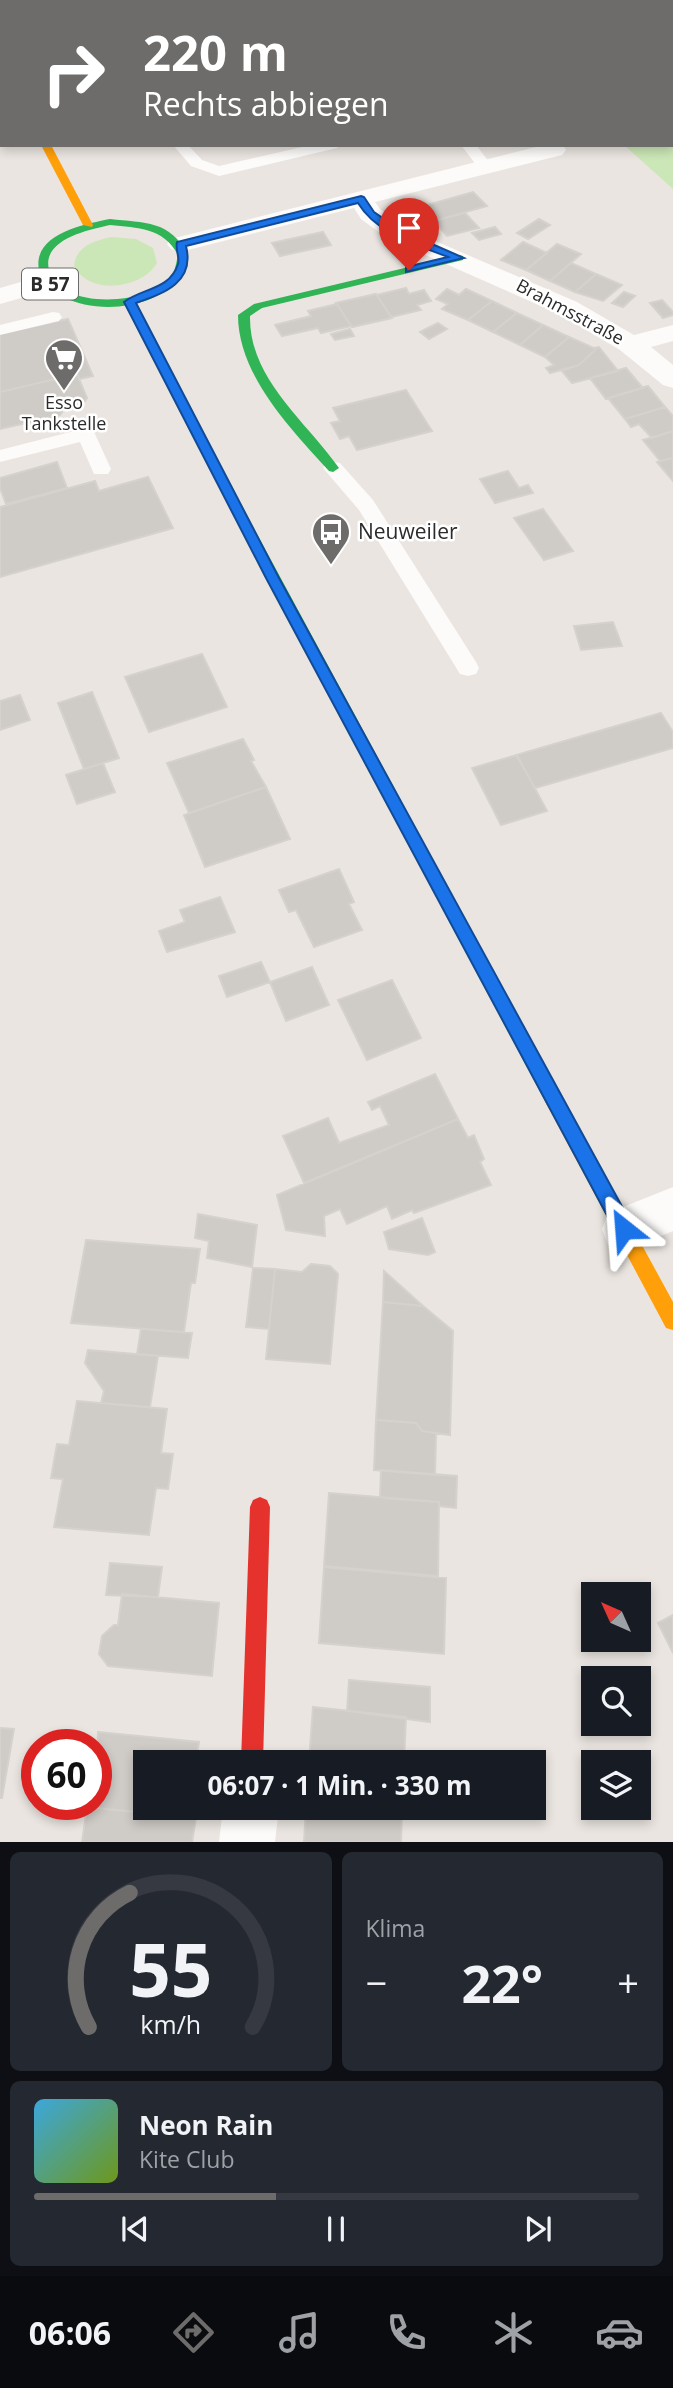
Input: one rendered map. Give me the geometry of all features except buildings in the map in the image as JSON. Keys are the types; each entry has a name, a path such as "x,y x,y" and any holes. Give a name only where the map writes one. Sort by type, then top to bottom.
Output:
{"main road":[{"path":"47,147 88,225"},
{"name":"B 57","path":"110,222 142,224 169,233 180,244 184,261 177,278 157,292 130,302 105,304 81,301 61,293 48,282 43,269 45,256 54,244 69,233 88,225 110,222"},
{"path":"333,468 302,435 248,348 241,328 244,315 258,306 459,258"},
{"path":"130,302 279,590 673,1321"},
{"path":"252,1750 260,1507"}],"street":[{"path":"180,244 554,148"},
{"name":"Brahmsstraße","path":"361,199 370,214 396,233 459,258 568,308 631,344 673,379"},
{"path":"0,296 48,282"},
{"path":"631,344 673,333"},
{"path":"624,1229 673,1209"},
{"path":"247,1842 250,1820"}],"lane":[{"path":"181,147 188,158 201,169 219,171 323,147"},
{"path":"469,147 485,167"},
{"path":"0,330 53,317"},
{"path":"0,456 86,435 101,469"},
{"path":"333,468 366,505 468,668"}],"green space":[{"path":"626,147 673,147 673,189"},
{"path":"111,237 136,239 153,248 157,263 140,279 116,286 91,282 81,276 74,266 78,254 98,240"}],"traffic: fast":[{"path":"110,222 151,227 175,239 183,255 179,272 163,288 139,299 109,304 74,298 50,283 43,267 48,250 55,242 67,234 110,222"},
{"path":"333,468 290,417 260,374 244,333 244,315 258,306 459,258"},
{"path":"231,497 553,1099"}],"traffic: slow":[{"path":"47,147 88,225"},
{"path":"553,1099 673,1321"}],"traffic: jam":[{"path":"130,302 231,497"},
{"path":"252,1750 260,1507"}],"place":[{"name":"Esso Tankstelle","path":"64,392"},
{"name":"Neuweiler","path":"331,566"}],"route":[{"path":"409,270 459,258 396,233 370,214 361,199 180,244 184,261 177,278 157,292 130,302 273,578 624,1229"}]}
